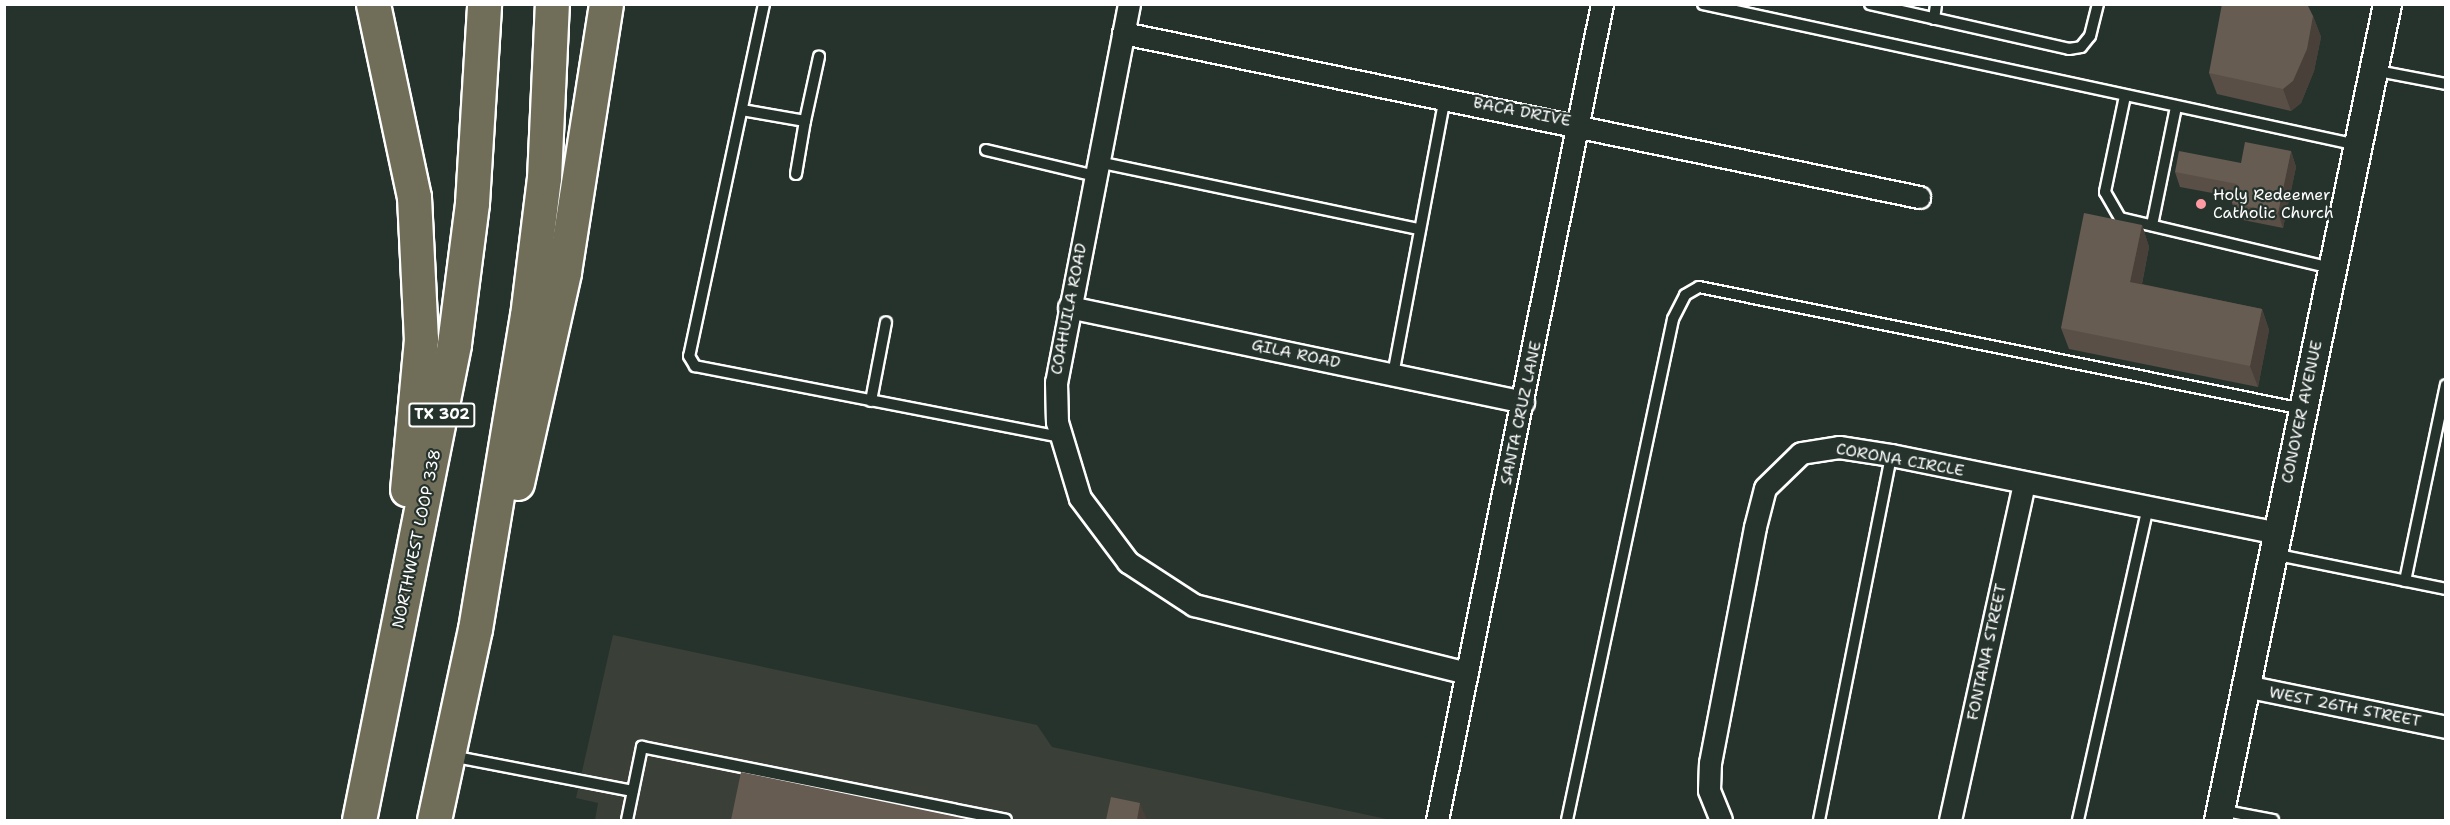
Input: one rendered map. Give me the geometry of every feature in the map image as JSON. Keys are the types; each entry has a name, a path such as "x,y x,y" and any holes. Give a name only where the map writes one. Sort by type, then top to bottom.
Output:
{"highway":[{"path":"358,820 409,480 421,339 414,197 373,4"},
{"name":"NORTHWEST LOOP 338","path":"358,820 456,332 472,203 484,4"},
{"path":"434,820 475,629 537,247 552,4"},
{"path":"475,629 534,422 577,192 606,4"},
{"path":"577,192 598,135 618,4"}],"street":[{"name":"COAHUILA ROAD","path":"1130,4 1056,382 1060,437 1080,498 1101,532 1159,586 1232,618 1467,673"},
{"name":"SANTA CRUZ LANE","path":"1437,820 1602,4"},
{"name":"CONOVER AVENUE","path":"2219,815 2387,4"},
{"name":"BACA DRIVE","path":"1123,33 1579,124 1919,197"},
{"name":"GILA ROAD","path":"1069,307 1523,402"},
{"name":"CORONA CIRCLE","path":"1721,820 1709,790 1710,763 1765,488 1787,462 1819,448 1891,455 2148,507 2275,543"},
{"name":"FONTANA STREET","path":"1950,820 2024,483"},
{"name":"WEST 26TH STREET","path":"2245,686 2445,727"}],"lane":[{"path":"764,4 689,356 708,370 1060,437"},
{"path":"1703,4 2358,145"},
{"path":"1870,4 2069,49 2081,46 2090,36 2098,4"},
{"path":"1934,19 1936,4"},
{"path":"795,174 819,57"},
{"path":"2373,70 2445,84"},
{"path":"2125,96 2105,192 2120,218 2332,268"},
{"path":"1394,375 1445,97"},
{"path":"2152,225 2176,107"},
{"path":"742,110 805,121"},
{"path":"986,150 1420,229"},
{"path":"1567,820 1673,319 1685,296 1699,287 2303,409"},
{"path":"871,401 886,322"},
{"path":"2405,581 2445,385"},
{"path":"1819,820 1891,455"},
{"path":"2078,820 2148,507"},
{"path":"2275,543 2405,581 2445,589"},
{"path":"627,820 642,747 1006,820"},
{"path":"448,755 633,791"},
{"path":"2219,815 2272,820"}],"shaded area":[{"path":"613,635 1037,725 1052,747 1391,820 595,820 598,803 576,798"}],"building":[{"path":"2222,4 2307,4 2313,16 2307,49 2293,81 2283,89 2209,73"},
{"path":"2245,142 2291,151 2278,213 2232,203 2237,184 2175,172 2179,151 2241,163"},
{"path":"2084,213 2142,225 2130,282 2262,309 2250,366 2061,328"},
{"path":"741,772 971,820 731,820"},
{"path":"1111,797 1140,803 1137,820 1106,820"}],"place":[{"name":"Holy Redeemer Catholic Church","path":"2201,204"}]}
